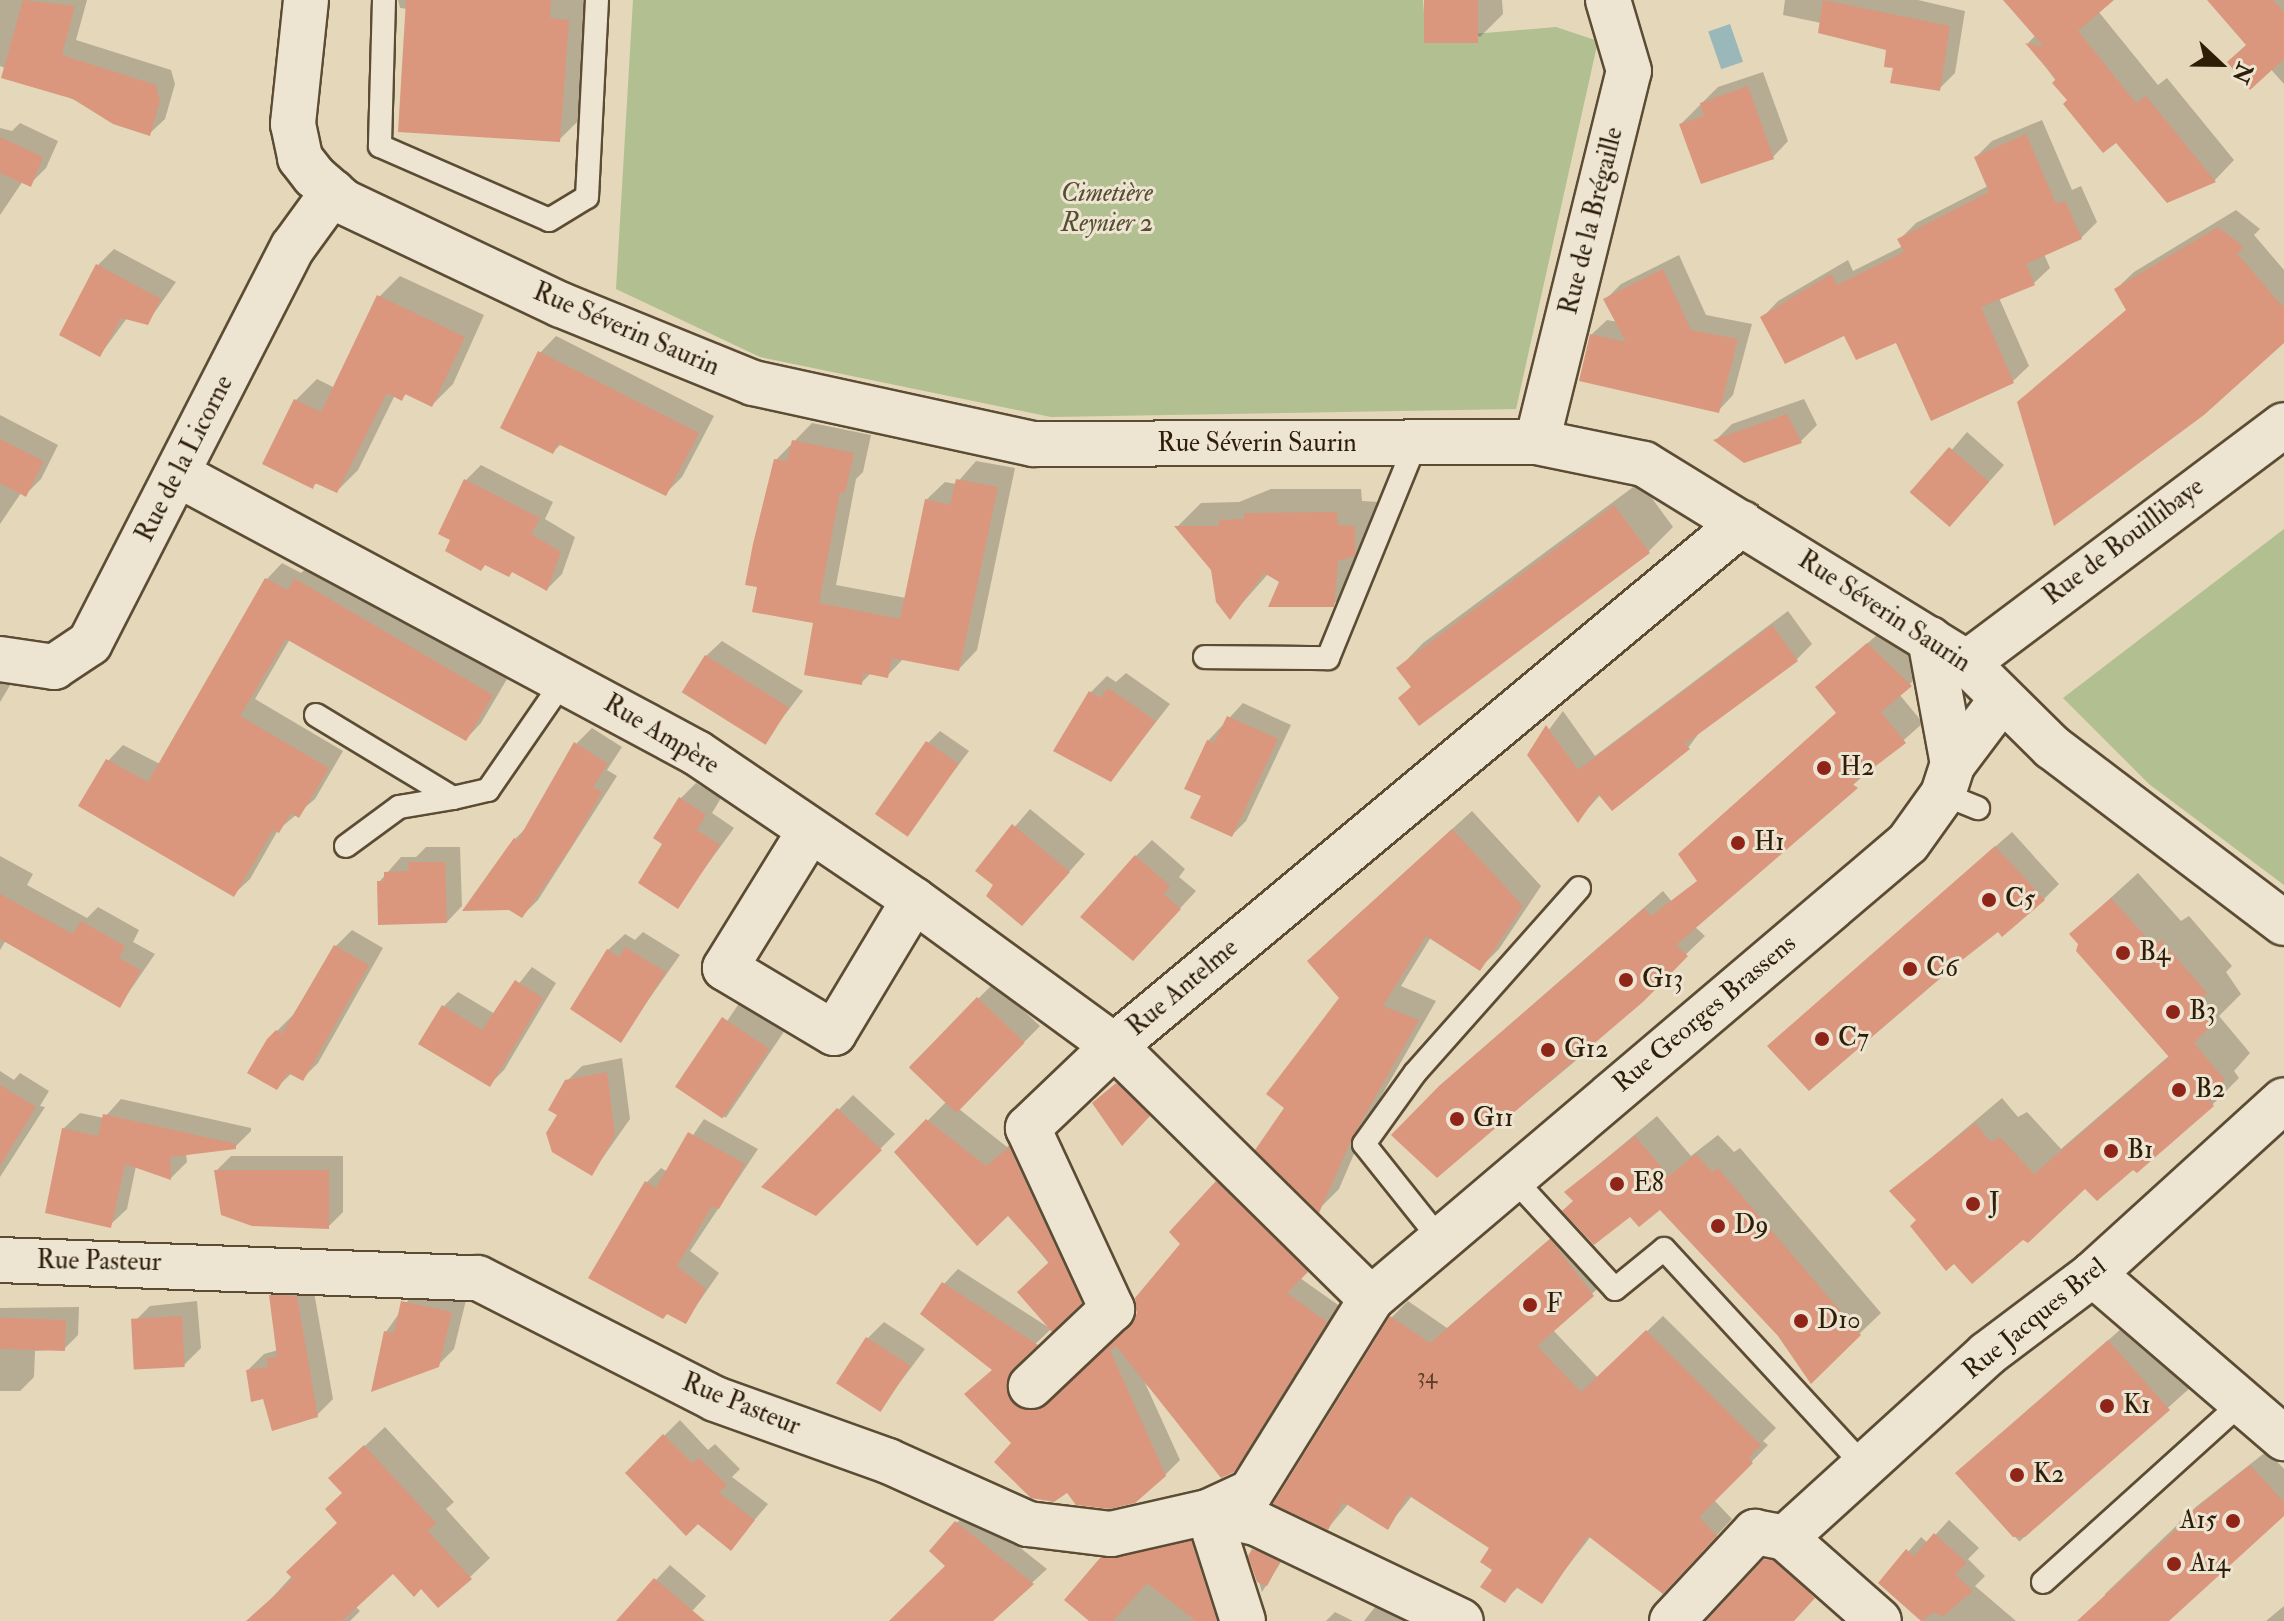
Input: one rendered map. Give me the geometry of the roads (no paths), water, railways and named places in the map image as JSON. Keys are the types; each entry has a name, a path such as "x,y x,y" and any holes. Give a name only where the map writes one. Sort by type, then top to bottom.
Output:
{"street":[{"name":"Rue Séverin Saurin","path":"306,0 293,124 300,158 333,192 561,305 753,383 1033,444 1415,445 1537,442 1644,464 1967,663 2052,747 2284,923"},
{"name":"Rue de la Brégaille","path":"1537,442 1629,71 1608,0"},
{"name":"Rue de la Licorne","path":"0,659 54,667 90,643 179,475 293,247 333,192"},
{"name":"Rue de Bouillibaye","path":"1967,663 2284,425"},
{"name":"Rue Ampère","path":"179,475 697,753 809,832 914,900 1114,1046"},
{"name":"Rue Antelme","path":"1371,1299 1114,1046 1742,523"},
{"path":"1930,639 1958,789"},
{"name":"Rue Georges Brassens","path":"1371,1299 1439,1238 1908,843 1958,789 2002,699"},
{"path":"809,832 725,968 834,1033 914,900"},
{"path":"1031,1386 1112,1309 1028,1128 1114,1046"},
{"name":"Rue Jacques Brel","path":"1785,1538 1987,1354 2093,1274 2284,1100"},
{"name":"Rue Pasteur","path":"0,1260 478,1278 715,1399 888,1461 1028,1524 1111,1534 1208,1512 1256,1523 1461,1621"},
{"path":"2093,1274 2284,1438"},
{"path":"1243,1621 1208,1512 1251,1492 1371,1299"},
{"path":"1672,1621 1755,1532 1785,1538 1879,1621"}],"lane":[{"path":"384,0 380,146 549,220 587,197 597,0"},
{"path":"1205,657 1328,658 1415,445"},
{"path":"346,846 399,807 488,790 564,680"},
{"path":"316,715 453,798"},
{"path":"1439,1238 1364,1144 1434,1051 1579,888"},
{"path":"1512,1177 1615,1289 1664,1249 1863,1465"},
{"path":"2043,1582 2242,1402"}],"water":[{"path":"1730,24 1743,62 1721,69 1708,31"}],"place":[{"name":"H2","path":"1824,768"},
{"name":"H1","path":"1738,843"},
{"name":"C5","path":"1989,900"},
{"name":"B4","path":"2123,953"},
{"name":"C6","path":"1910,969"},
{"name":"G13","path":"1626,980"},
{"name":"B3","path":"2173,1012"},
{"name":"C7","path":"1822,1039"},
{"name":"G12","path":"1548,1050"},
{"name":"B2","path":"2179,1090"},
{"name":"G11","path":"1457,1119"},
{"name":"B1","path":"2111,1151"},
{"name":"E8","path":"1617,1184"},
{"name":"J","path":"1973,1204"},
{"name":"D9","path":"1718,1226"},
{"name":"F","path":"1530,1305"},
{"name":"D10","path":"1801,1321"},
{"name":"K1","path":"2107,1406"},
{"name":"K2","path":"2017,1475"},
{"name":"A15","path":"2233,1521"},
{"name":"A14","path":"2174,1564"}],"park label":[{"name":"Cimetière Reynier 2","path":"1107,209"}]}
